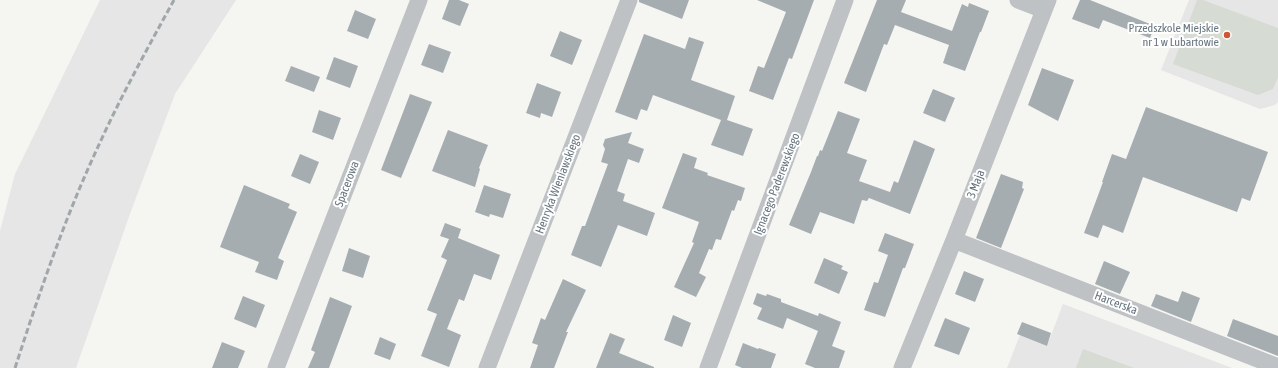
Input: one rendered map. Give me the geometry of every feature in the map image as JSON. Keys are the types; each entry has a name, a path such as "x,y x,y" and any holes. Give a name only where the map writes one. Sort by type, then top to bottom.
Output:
{"street":[{"name":"Spacerowa","path":"276,368 419,0"},
{"name":"Henryka Wieniawskiego","path":"487,368 629,0"},
{"name":"Ignacego Paderewskiego","path":"708,368 846,0"},
{"path":"1018,0 1046,5"},
{"name":"3 Maja","path":"902,368 1046,5"},
{"name":"Harcerska","path":"954,240 1278,367"}],"shaded area":[{"path":"100,0 236,0 175,94 131,211 76,368 0,368 0,231 15,174"},
{"name":"Przedszkole Miejskie nr 1 w Lubartowie","path":"1189,0 1278,0 1278,102 1275,105 1260,109 1161,70"},
{"name":"Przedszkole Miejskie nr 1 w Lubartowie","path":"1197,0 1203,0 1278,28 1278,77 1273,89 1258,95 1173,64"},
{"path":"1063,304 1232,368 1007,368 1020,335 1047,346"},
{"path":"1083,349 1134,368 1076,368"}],"building":[{"path":"449,0 459,0 469,4 460,26 442,19"},
{"path":"639,0 689,0 682,19 639,2"},
{"path":"757,0 814,0 792,59 789,58 773,100 749,91 758,66 764,68 786,12"},
{"path":"877,0 906,0 901,12 952,31 962,4 968,7 969,3 989,11 965,71 943,63 949,45 895,25 887,45 884,44 866,92 844,83"},
{"path":"1080,0 1090,0 1155,26 1150,38 1103,20 1099,29 1072,19"},
{"path":"355,10 376,19 368,39 347,31"},
{"path":"560,31 582,40 572,65 550,56"},
{"path":"644,34 685,49 689,37 704,42 691,80 735,96 727,120 753,129 743,156 711,145 721,120 653,95 647,111 641,109 637,120 615,112"},
{"path":"429,44 451,52 443,73 421,65"},
{"path":"334,57 358,66 350,88 326,79"},
{"path":"291,66 320,77 314,92 285,81"},
{"path":"1042,68 1074,80 1058,121 1028,105"},
{"path":"537,83 561,92 552,117 541,113 540,118 526,113"},
{"path":"933,89 955,98 945,122 923,113"},
{"path":"410,94 432,102 401,178 381,170"},
{"path":"1146,107 1268,152 1250,201 1242,198 1237,212 1143,177 1123,233 1103,225 1098,238 1084,233 1112,154 1126,159"},
{"path":"319,110 341,118 333,140 312,132"},
{"path":"838,111 860,119 847,153 867,160 859,181 890,192 894,181 898,183 914,140 935,149 910,214 869,198 867,201 862,200 854,224 820,212 811,234 789,225 817,156 820,150 822,151"},
{"path":"448,130 488,145 479,168 475,187 432,171"},
{"path":"632,132 628,143 644,149 639,163 628,159 617,191 625,194 623,201 655,213 647,236 618,225 601,267 571,255 582,226 585,226 608,164 601,162 605,149 603,145 605,139"},
{"path":"683,153 697,158 694,168 708,173 707,175 745,188 741,201 738,200 734,211 732,210 721,240 716,239 712,250 709,249 699,273 706,277 696,297 674,287 694,243 692,242 699,222 662,208"},
{"path":"300,154 319,162 310,184 291,176"},
{"path":"1001,174 1023,182 1022,188 1024,189 1001,248 976,238"},
{"path":"244,185 290,204 288,208 297,212 278,258 284,261 277,280 255,272 259,262 220,247"},
{"path":"484,185 511,194 503,218 490,214 489,217 475,212"},
{"path":"445,223 461,229 458,238 500,255 491,280 474,274 464,301 459,299 447,329 461,335 449,367 421,356 437,314 427,310 447,260 441,257 449,239 440,236"},
{"path":"885,233 914,244 905,268 903,268 885,317 864,310 874,282 878,283 888,255 878,251"},
{"path":"349,248 370,256 363,278 342,271"},
{"path":"824,258 843,266 841,269 848,272 839,294 814,283"},
{"path":"1104,261 1130,272 1120,294 1095,284"},
{"path":"964,271 984,279 975,302 955,294"},
{"path":"563,279 586,290 566,332 568,332 554,368 530,368 538,345 532,343 541,318 545,320"},
{"path":"1182,291 1200,298 1191,322 1151,306 1156,294 1178,302"},
{"path":"757,293 766,296 767,294 781,299 781,302 818,316 819,313 841,322 832,346 845,351 839,368 815,368 805,364 818,331 787,318 783,329 757,319 762,308 753,304"},
{"path":"243,296 265,305 256,328 234,319"},
{"path":"330,297 352,306 329,368 308,368 315,352 311,350"},
{"path":"673,315 691,323 682,347 664,340"},
{"path":"945,318 970,328 959,355 934,346"},
{"path":"1233,319 1278,336 1278,356 1227,336"},
{"path":"1022,322 1051,333 1047,346 1017,334"},
{"path":"610,333 625,339 619,353 654,368 596,368"},
{"path":"380,337 396,344 390,360 374,354"},
{"path":"222,342 245,351 238,368 212,368"},
{"path":"743,343 776,354 771,368 742,368 735,365"}],"railway":[{"path":"15,368 53,257 85,176 124,92 174,0"}],"place":[{"name":"Przedszkole Miejskie nr 1 w Lubartowie","path":"1227,35"}]}
